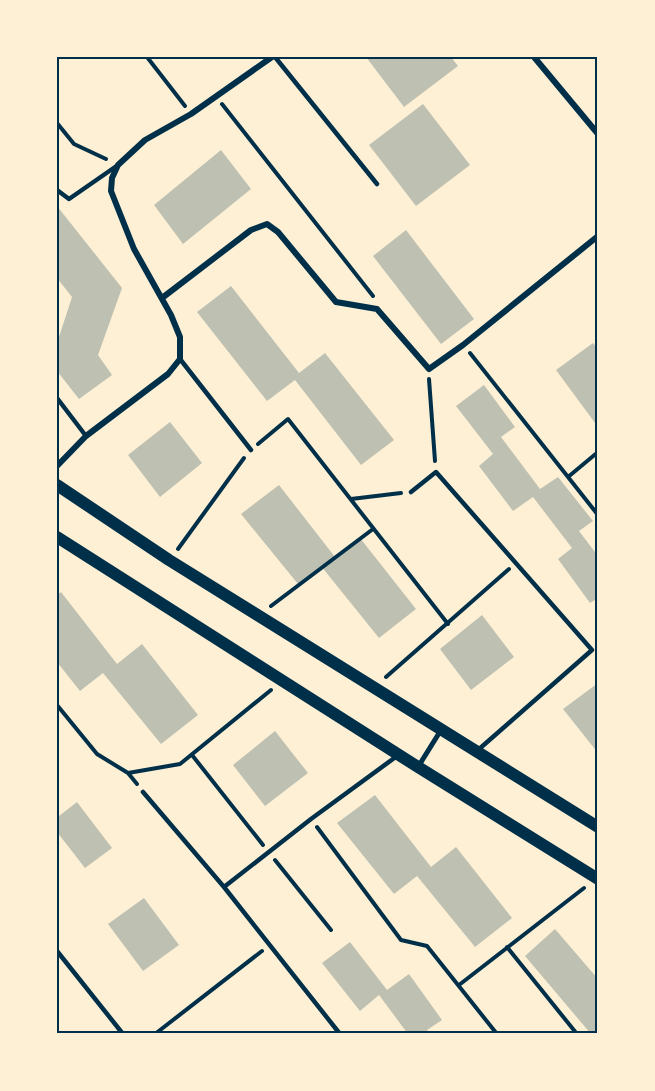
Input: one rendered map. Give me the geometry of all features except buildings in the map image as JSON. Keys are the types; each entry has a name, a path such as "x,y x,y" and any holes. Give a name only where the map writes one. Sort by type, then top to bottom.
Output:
{"main road":[{"path":"57,485 257,616 598,827"},
{"path":"57,537 598,879"}],"street":[{"path":"57,466 86,436 168,374 180,359 180,338 162,298 134,249 111,191 112,178 118,165 145,140 191,114 274,57"},
{"path":"534,57 598,134"},
{"path":"162,298 251,230 267,224 278,232 336,302 377,309 429,369 463,345 598,236"},
{"path":"418,767 441,730"}],"lane":[{"path":"274,57 377,184"},
{"path":"57,190 69,199 118,165"},
{"path":"180,359 251,450"},
{"path":"57,398 86,436"},
{"path":"411,492 436,472 592,650 598,653"},
{"path":"476,752 592,650"},
{"path":"224,887 399,754"},
{"path":"143,792 224,887 340,1034"},
{"path":"57,951 123,1034"}],"path":[{"path":"147,57 191,114"},
{"path":"216,97 377,301 377,309"},
{"path":"57,123 74,144 118,165"},
{"path":"463,345 598,515"},
{"path":"429,369 436,472"},
{"path":"169,560 251,450 288,419 448,624"},
{"path":"568,477 598,452"},
{"path":"351,499 411,492"},
{"path":"257,616 373,529"},
{"path":"374,688 516,563"},
{"path":"57,705 97,754 128,773 180,764 283,680"},
{"path":"311,819 401,940 427,946 497,1034"},
{"path":"459,985 507,946 598,879"},
{"path":"155,1034 270,945"},
{"path":"507,946 577,1034"}]}
